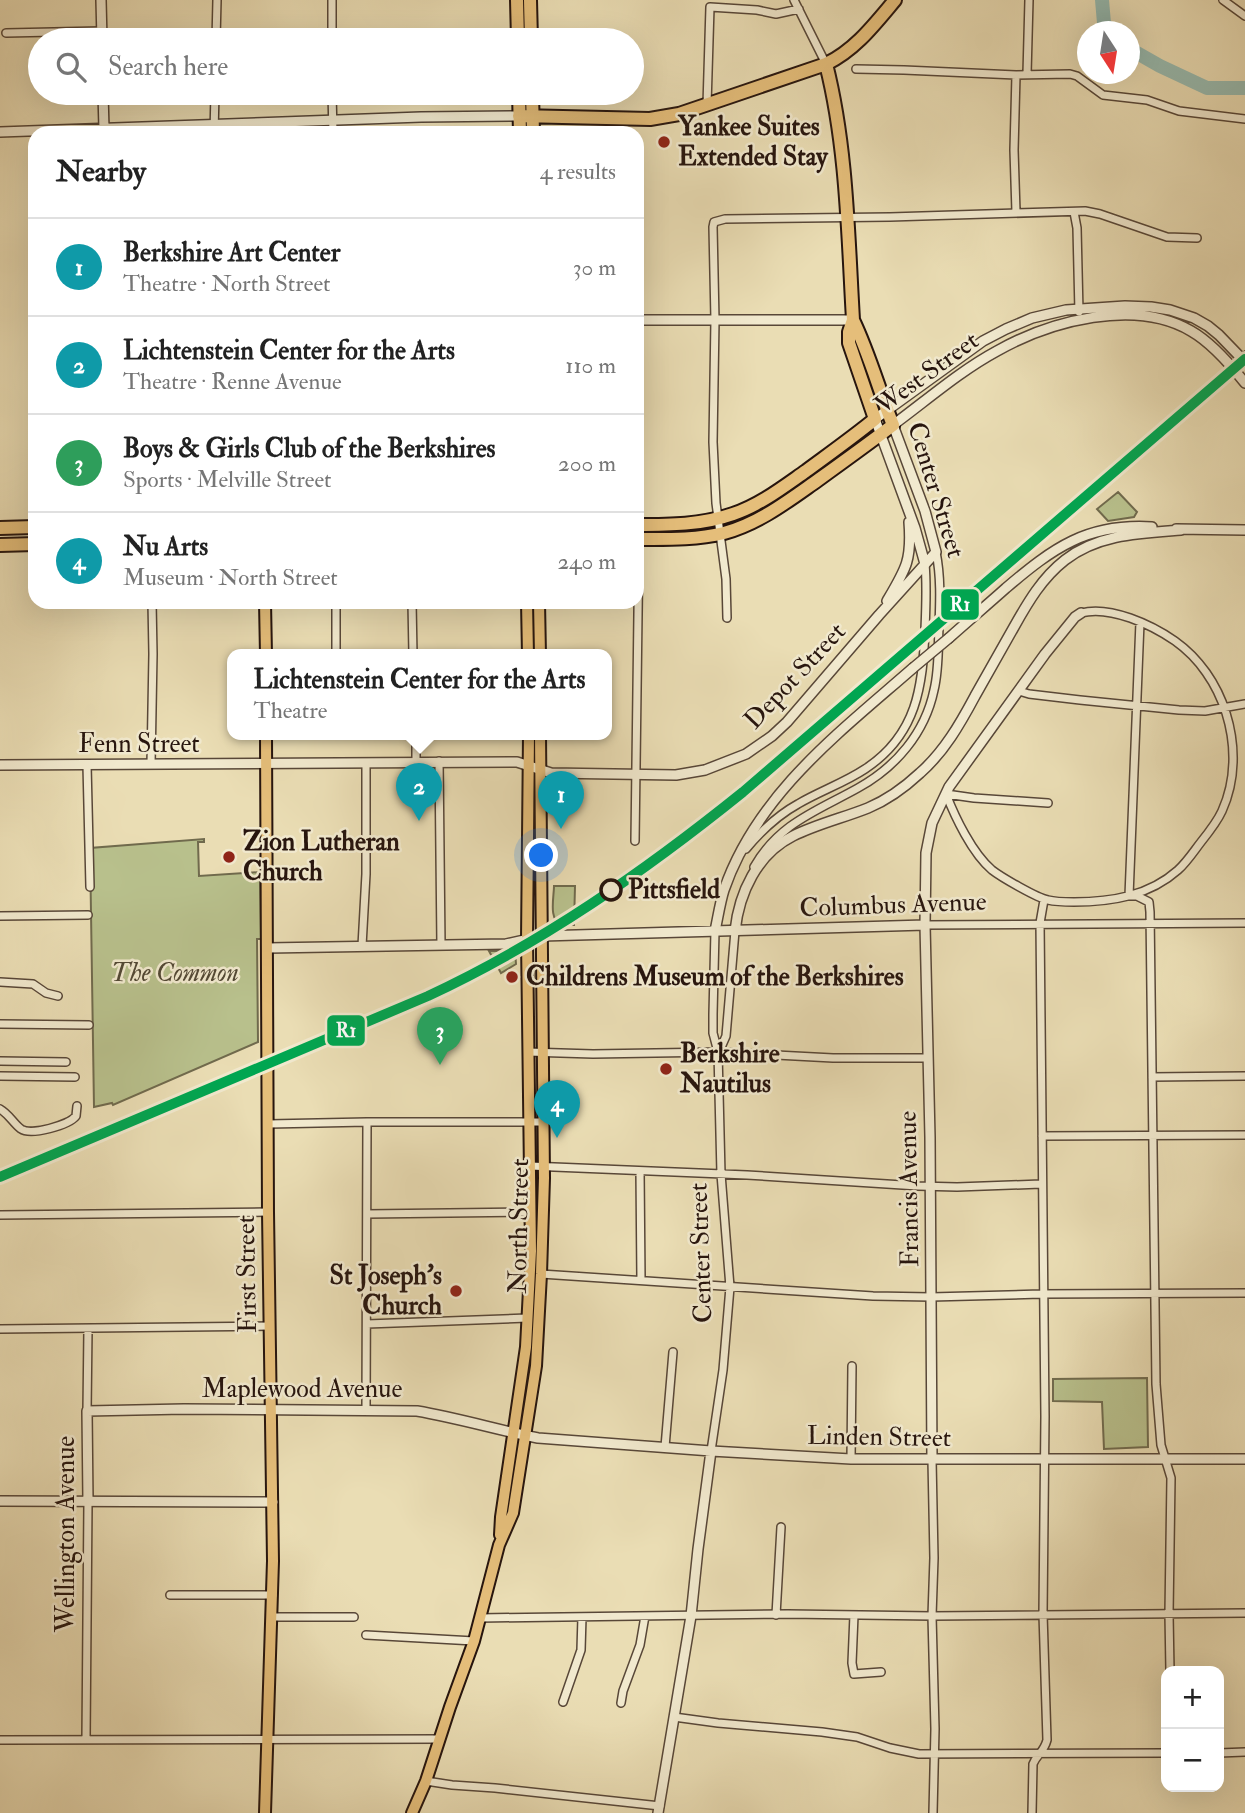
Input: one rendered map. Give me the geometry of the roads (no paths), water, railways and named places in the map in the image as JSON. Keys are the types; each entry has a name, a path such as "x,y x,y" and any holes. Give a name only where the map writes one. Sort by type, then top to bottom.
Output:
{"highway":[{"path":"517,0 518,28"},
{"path":"530,0 531,28"},
{"path":"526,115 650,119 707,106 838,58 866,35 895,0"},
{"name":"Center Street","path":"826,64 837,115 853,320 893,425"},
{"path":"523,105 530,126"},
{"path":"522,126 529,105"},
{"name":"Center Street","path":"853,320 849,343 875,419"},
{"name":"West Street","path":"644,525 686,524 718,519 750,508 875,419"},
{"name":"West Street","path":"644,539 684,539 720,534 750,524 772,512 893,425"},
{"path":"0,527 28,527"},
{"path":"0,545 28,544"}],"main road":[{"path":"265,609 266,649"},
{"path":"527,609 528,649"},
{"path":"539,609 540,649"},
{"name":"First Street","path":"265,1813 273,1502 268,1212 266,740"},
{"name":"North Street","path":"412,1813 426,1781 474,1641 499,1545 513,1513 531,1251 527,940 529,740"},
{"name":"North Street","path":"520,1434 536,1366 541,1274 544,1166 540,740"}],"street":[{"path":"101,0 102,28"},
{"path":"216,28 217,0"},
{"path":"331,0 332,28"},
{"path":"794,0 826,64"},
{"path":"1027,74 1029,0"},
{"path":"1223,0 1245,16"},
{"path":"707,106 710,7 776,14 799,9"},
{"path":"6,33 28,34"},
{"path":"856,69 1016,75 1070,74 1103,95 1147,100 1179,111 1245,119"},
{"path":"1016,75 1016,212"},
{"path":"103,105 104,126"},
{"path":"214,126 215,105"},
{"path":"332,105 333,126"},
{"path":"259,126 421,117 526,115"},
{"path":"0,132 28,132"},
{"path":"1074,212 1077,228 1080,320"},
{"path":"727,618 713,442 714,222 726,219 1074,212 1100,214 1167,237 1197,239"},
{"name":"West Street","path":"875,419 994,335 1032,318 1079,309 1136,306 1181,313 1194,318 1219,335 1245,362"},
{"name":"West Street","path":"893,425 996,351 1036,333 1105,316 1135,315 1162,318 1175,323 1191,331 1216,351 1245,383"},
{"path":"644,320 853,320"},
{"name":"Center Street","path":"711,1451 723,1370 730,1287 721,1174 718,1052 713,1033 715,932 721,900 737,860 760,833 779,816 877,760 893,743 905,726 917,700 922,679 925,565 915,528 875,419"},
{"name":"Center Street","path":"718,1052 726,1036 737,912 761,854 783,830 805,815 850,793 883,772 902,753 924,720 935,689 940,586 936,552 925,511 893,425"},
{"name":"Depot Street","path":"879,615 908,561 908,511"},
{"path":"737,860 768,810 806,763 1031,566 1052,551 1074,539 1122,527 1245,531"},
{"path":"743,893 760,865 785,840 877,804 907,784 931,763 953,735 1033,595 1064,561 1086,547 1117,537 1181,530"},
{"name":"Depot Street","path":"529,766 551,773 676,775 705,770 733,760 760,745 787,722 936,552"},
{"path":"151,764 152,609"},
{"path":"336,609 336,649"},
{"path":"412,609 413,649"},
{"path":"635,841 637,609"},
{"path":"946,793 954,815 968,839 992,870 1044,900 1108,901 1153,887 1178,870 1208,833 1222,812 1228,795 1233,771 1233,747 1221,697 1206,671 1185,648 1160,630 1125,617 1095,610 1081,613"},
{"name":"Francis Avenue","path":"933,1813 934,1559 926,853 932,823 946,793 1045,654 1081,613"},
{"path":"1129,896 1140,622"},
{"path":"1020,691 1040,696 1205,711 1245,704"},
{"path":"416,740 416,762"},
{"path":"439,761 441,944"},
{"name":"Fenn Street","path":"0,765 439,761 517,762 529,766"},
{"path":"362,946 366,874 366,763"},
{"path":"87,765 90,887"},
{"path":"946,793 974,798 1048,803"},
{"path":"1129,896 1149,902 1151,924 1156,1384 1158,1424 1164,1458 1171,1478 1170,1666"},
{"path":"1032,1813 1033,1764 1035,1758 1042,1753 1047,1740 1043,1614 1040,923 1044,900"},
{"path":"0,916 88,915"},
{"name":"Columbus Avenue","path":"268,948 506,944 542,936 925,925 1245,923"},
{"path":"0,982 33,984 46,993 58,996"},
{"path":"0,1024 89,1025"},
{"path":"528,1052 718,1052 928,1058"},
{"path":"0,1061 66,1062"},
{"path":"0,1076 75,1077"},
{"path":"1152,1077 1245,1076"},
{"path":"0,1109 22,1130 30,1132 71,1122 76,1116 77,1106"},
{"path":"366,1410 367,1122"},
{"path":"269,1124 542,1122"},
{"path":"1042,1136 1245,1135"},
{"path":"530,1166 918,1186 1041,1184"},
{"path":"640,1171 641,1280"},
{"path":"0,1214 268,1212"},
{"path":"367,1214 530,1212"},
{"path":"541,1274 873,1296 1245,1293"},
{"path":"367,1324 527,1318"},
{"path":"0,1329 270,1326"},
{"name":"Wellington Avenue","path":"86,1739 88,1328"},
{"path":"665,1447 673,1352"},
{"path":"851,1459 852,1366"},
{"name":"Maplewood Avenue","path":"87,1411 417,1410 520,1434"},
{"name":"Linden Street","path":"520,1434 711,1451 851,1459 1245,1459"},
{"path":"426,1781 659,1810 691,1616 711,1451"},
{"path":"0,1501 273,1502"},
{"path":"776,1615 781,1527"},
{"path":"170,1595 272,1595"},
{"path":"480,1618 1245,1613"},
{"path":"854,1615 854,1674 881,1672"},
{"path":"563,1702 581,1650 582,1616"},
{"path":"621,1703 640,1645 645,1616"},
{"path":"272,1617 354,1617"},
{"path":"366,1635 474,1641"},
{"path":"674,1717 857,1737 919,1754 1161,1754"},
{"path":"0,1740 439,1739"},
{"path":"1224,1753 1245,1752"}],"waterway":[{"path":"1102,0 1104,21"},
{"path":"1140,55 1207,88 1245,88"}],"railway":[{"path":"1130,459 1194,397 1245,353"}],"place":[{"name":"Yankee Suites Extended Stay","path":"664,142"},
{"name":"Lichtenstein Center for the Arts","path":"419,821"},
{"name":"Berkshire Art Center","path":"561,829"},
{"name":"Zion Lutheran Church","path":"229,857"},
{"name":"Pittsfield","path":"611,890"},
{"name":"Childrens Museum of the Berkshires","path":"512,977"},
{"name":"Boys & Girls Club of the Berkshires","path":"440,1065"},
{"name":"Berkshire Nautilus","path":"666,1069"},
{"name":"Nu Arts","path":"557,1138"},
{"name":"St Joseph's Church","path":"456,1291"}],"park label":[{"name":"The Common","path":"175,973"}]}
